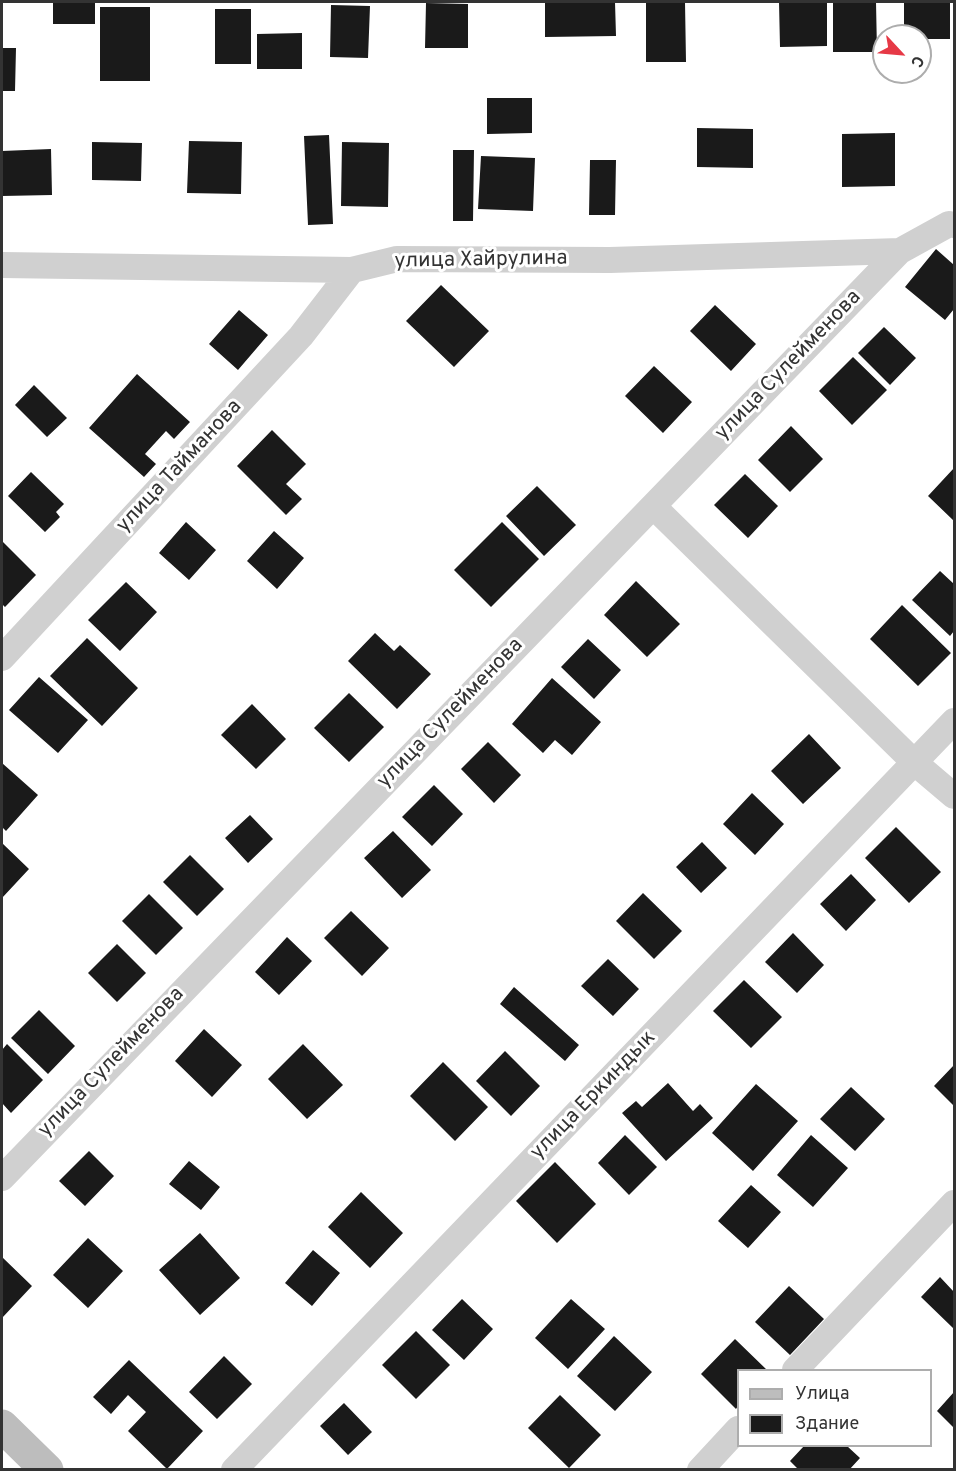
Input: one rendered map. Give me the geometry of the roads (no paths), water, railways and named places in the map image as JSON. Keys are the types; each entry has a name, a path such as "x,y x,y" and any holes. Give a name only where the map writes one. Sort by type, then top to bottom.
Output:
{"street":[{"name":"улица Хайрулина","path":"2,265 352,270 397,259 610,260 900,251 949,224 954,225"},
{"name":"улица Сулейменова","path":"2,1178 900,251"},
{"name":"улица Тайманова","path":"2,658 301,336 352,270"},
{"path":"653,506 915,763 954,796"},
{"name":"улица Еркиндык","path":"234,1470 954,721"},
{"path":"797,1369 954,1203"},
{"path":"2,1426 47,1470"},
{"path":"700,1470 737,1430"}]}
